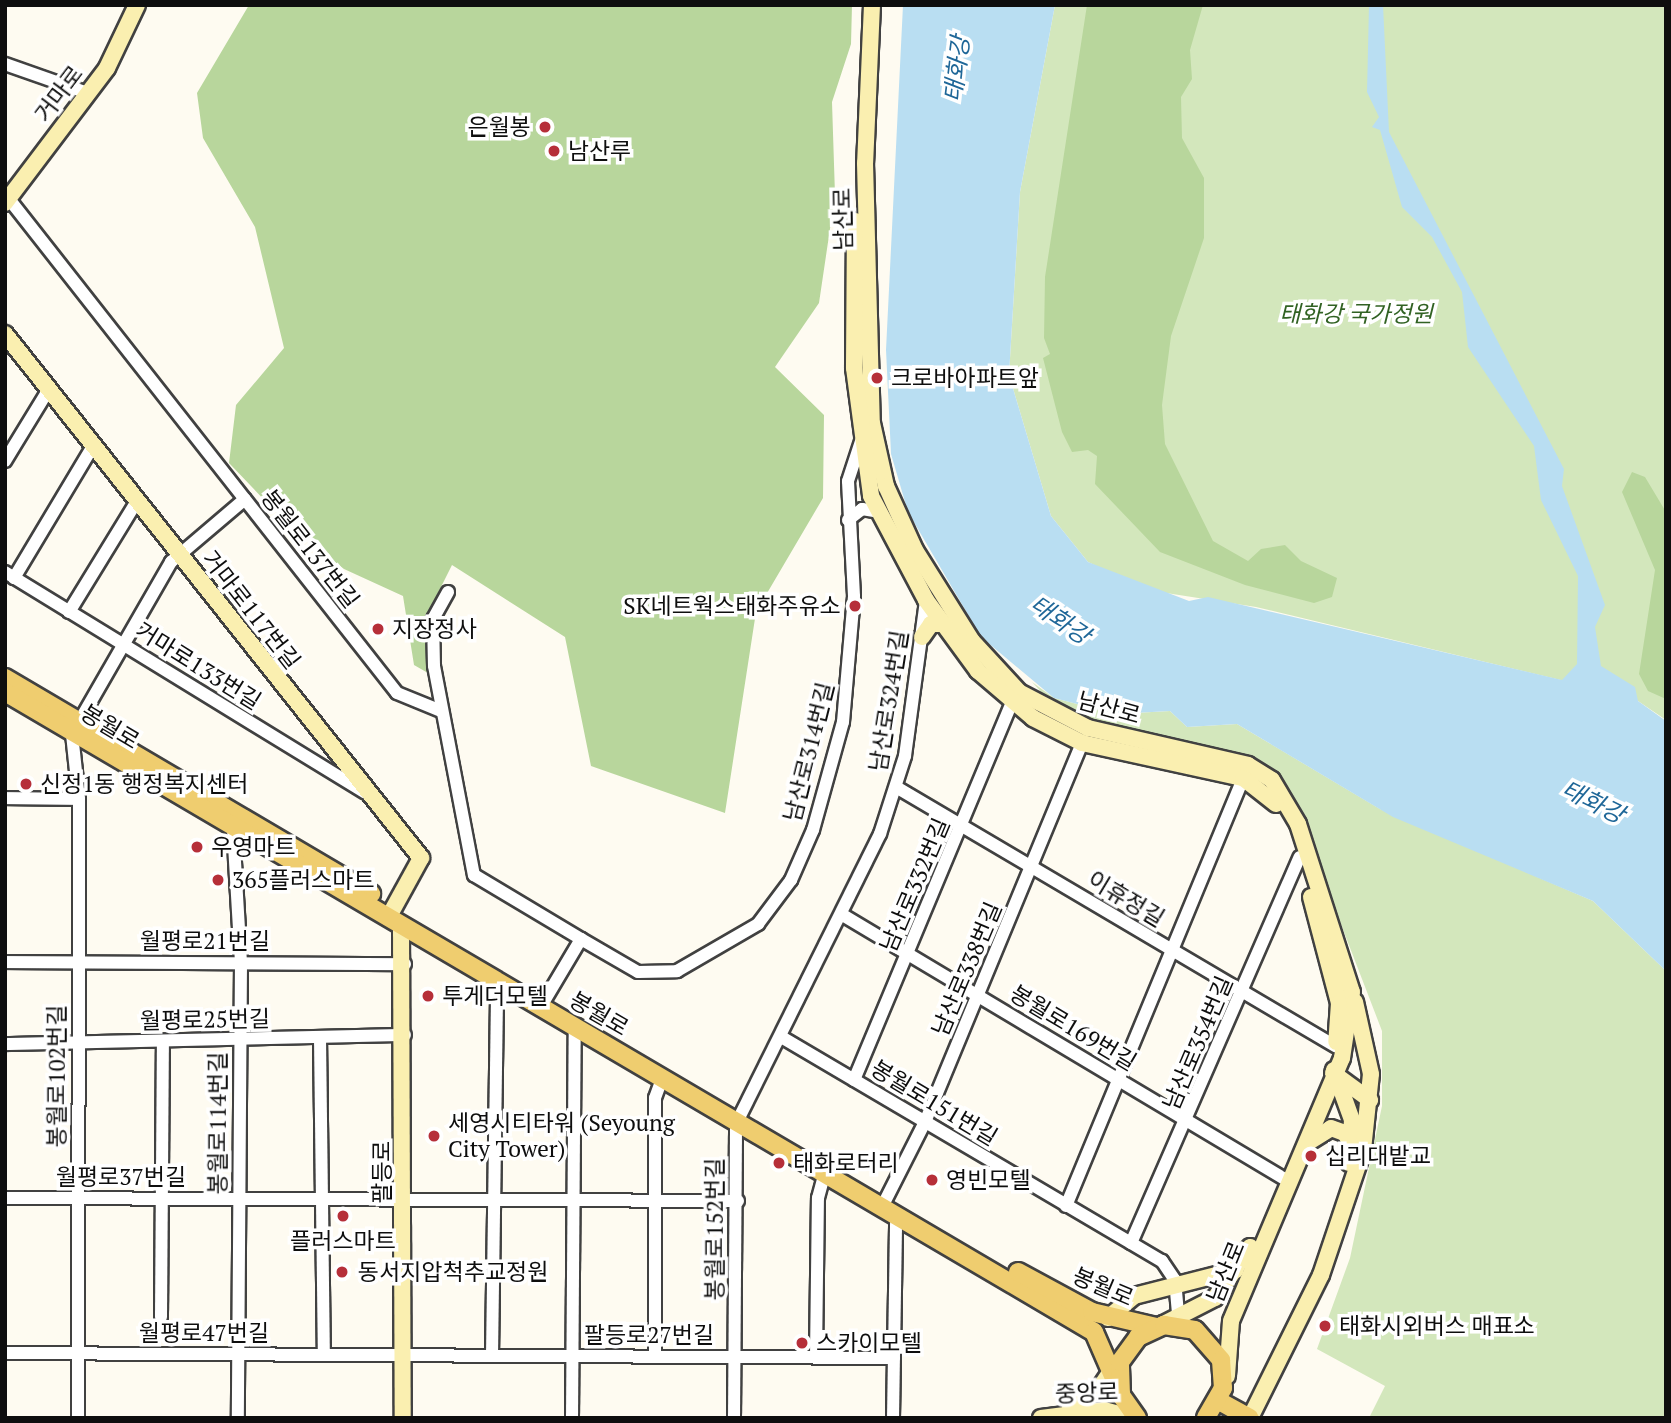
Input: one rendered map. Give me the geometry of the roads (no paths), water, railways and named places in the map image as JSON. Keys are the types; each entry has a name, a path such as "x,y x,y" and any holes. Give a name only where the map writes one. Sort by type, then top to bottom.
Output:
{"main road":[{"name":"거마로","path":"7,201 88,93 137,5"},
{"name":"남산로","path":"865,5 855,186 860,439 879,512 926,600 1011,705 1082,743 1243,778 1265,789 1278,807 1300,857 1339,1003 1330,1076 1249,1249 1238,1269 1215,1298 1179,1321"},
{"name":"남산로","path":"873,5 865,163 872,423 886,486 915,550 972,641 1011,684 1088,728 1248,765 1272,780 1298,824 1352,992 1330,1076 1300,1156 1231,1321 1225,1398"},
{"name":"거마로117번길","path":"5,334 421,858 395,917"},
{"path":"922,637 931,624 944,624"},
{"path":"5,678 76,728"},
{"name":"봉월로","path":"5,692 76,728 233,828 395,917 497,982 542,1003 575,1029 738,1119"},
{"path":"106,746 888,1207"},
{"name":"팔등로","path":"395,917 405,964 403,1418"},
{"path":"1179,1321 1215,1348 1225,1398 1250,1418 1300,1324 1340,1224 1363,1150 1370,1100 1365,1034 1352,992"},
{"name":"남산로","path":"1330,1076 1352,1119 1353,1147"},
{"path":"1330,1076 1370,1100"},
{"path":"1300,1156 1324,1129 1345,1133 1353,1147 1339,1197 1340,1224"},
{"name":"봉월로","path":"888,1207 961,1241 1108,1318 1157,1327 1179,1321"},
{"name":"봉월로","path":"888,1207 1094,1332 1110,1373 1135,1417"},
{"path":"1108,1318 1134,1296 1238,1269"},
{"path":"1048,1416 1083,1403 1124,1354 1157,1327"},
{"path":"1121,1394 1124,1354"},
{"path":"1206,1418 1225,1398"},
{"name":"중앙로","path":"1048,1416 1135,1417"}],"street":[{"path":"5,64 88,93"},
{"name":"봉월로137번길","path":"7,201 397,692 442,711"},
{"path":"5,461 49,389"},
{"name":"남산로314번길","path":"581,939 638,971 677,971 758,924 791,880 813,830 843,722 853,596 848,481 860,439 872,423"},
{"path":"10,575 93,446"},
{"path":"76,728 179,554 245,499"},
{"path":"69,612 137,501"},
{"path":"848,520 862,509 879,512"},
{"name":"거마로133번길","path":"10,575 369,795"},
{"path":"448,592 433,619 442,711 474,875 581,939 542,1003"},
{"name":"남산로324번길","path":"783,1038 896,787 926,600"},
{"name":"남산로332번길","path":"854,1080 963,827 1011,705"},
{"name":"봉월로102번길","path":"76,728 79,799 76,1044 79,1198 76,1353 78,1418"},
{"name":"남산로338번길","path":"888,1207 1082,743"},
{"path":"1066,1206 1243,778"},
{"name":"이휴정길","path":"896,787 1243,992 1333,1050"},
{"path":"5,798 79,799"},
{"name":"봉월로114번길","path":"233,828 241,962 238,1418"},
{"name":"남산로354번길","path":"1131,1243 1188,1121 1300,857"},
{"name":"봉월로169번길","path":"839,918 908,954 1283,1178"},
{"name":"월평로21번길","path":"5,961 405,964"},
{"path":"492,1355 497,982"},
{"path":"572,1418 575,1029"},
{"name":"월평로25번길","path":"5,1044 239,1041 405,1035"},
{"path":"320,1038 324,1354"},
{"path":"738,1119 783,1038"},
{"name":"봉월로151번길","path":"783,1038 1162,1261 1175,1287 1179,1321"},
{"path":"161,1317 163,1042"},
{"path":"655,1356 655,1098 662,1079"},
{"name":"봉월로152번길","path":"734,1418 738,1119"},
{"path":"816,1357 825,1169"},
{"name":"월평로37번길","path":"5,1198 575,1197 738,1201"},
{"path":"888,1207 894,1358 893,1418"},
{"name":"월평로47번길","path":"5,1353 403,1354"},
{"name":"팔등로27번길","path":"403,1354 894,1358"}],"water":[{"name":"태화강","path":"903,5 1055,5 1020,192 1009,375 1051,516 1088,562 1189,601 1208,597 1562,680 1577,664 1578,576 1541,500 1534,446 1468,347 1462,292 1432,237 1402,207 1380,130 1372,127 1379,117 1367,92 1369,5 1383,5 1389,132 1564,469 1562,486 1605,605 1595,627 1601,666 1635,687 1638,701 1666,721 1666,971 1593,901 1393,817 1237,724 1187,727 1170,711 1116,714 1054,698 981,637 908,512 891,454 886,350"}],"place":[{"name":"은월봉","path":"545,127"},
{"name":"남산루","path":"554,151"},
{"name":"크로바아파트앞","path":"877,378"},
{"name":"SK네트웍스태화주유소","path":"855,606"},
{"name":"지장정사","path":"378,629"},
{"name":"신정1동 행정복지센터","path":"26,784"},
{"name":"우영마트","path":"197,847"},
{"name":"365플러스마트","path":"218,880"},
{"name":"투게더모텔","path":"428,996"},
{"name":"세영시티타워 (Seyoung City Tower)","path":"434,1136"},
{"name":"십리대밭교","path":"1311,1156"},
{"name":"태화로터리","path":"779,1163"},
{"name":"영빈모텔","path":"932,1180"},
{"name":"플러스마트","path":"343,1216"},
{"name":"동서지압척추교정원","path":"342,1272"},
{"name":"태화시외버스 매표소","path":"1325,1326"},
{"name":"스카이모텔","path":"802,1343"}],"park label":[{"name":"태화강 국가정원","path":"1356,314"}]}
